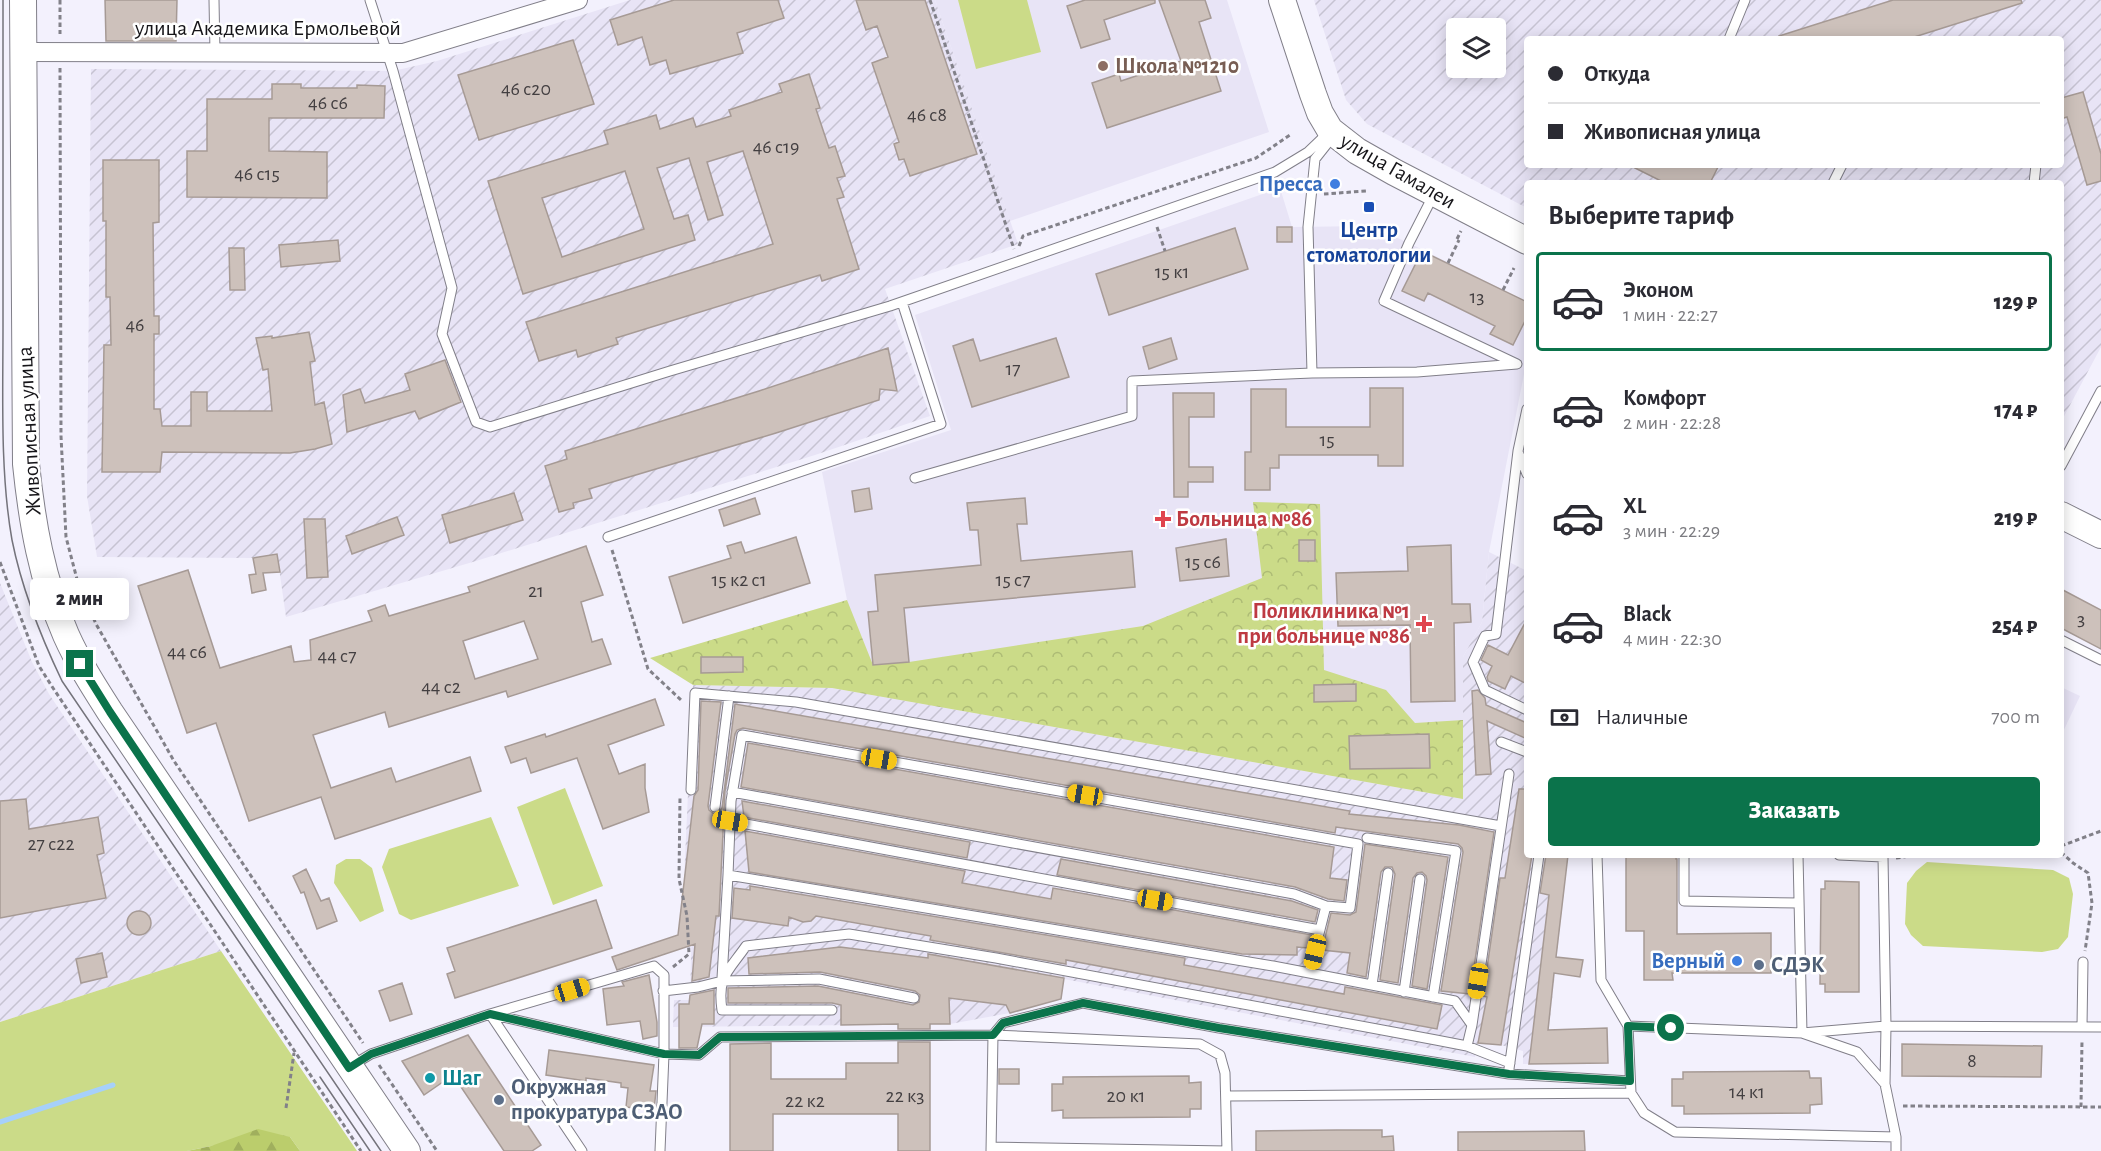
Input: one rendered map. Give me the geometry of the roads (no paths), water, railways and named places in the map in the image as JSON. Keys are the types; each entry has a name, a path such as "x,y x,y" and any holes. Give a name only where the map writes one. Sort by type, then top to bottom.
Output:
{"street":[{"name":"Живописная улица","path":"23,0 26,464 38,554 54,605 80,664 110,712 407,1151"},
{"name":"улица Академика Ермольевой","path":"22,52 404,53 578,0"},
{"name":"улица Гамалеи","path":"1282,0 1313,94 1332,132 1366,156 1434,194 1524,239"},
{"path":"2064,516 2101,535"}],"lane":[{"path":"214,0 215,53"},
{"path":"370,0 453,288 442,334 476,422 490,427 902,302 1275,172 1308,152 1332,132"},
{"path":"1730,36 1746,0"},
{"path":"1312,373 1308,227 1315,159 1332,132"},
{"path":"915,478 1132,416 1132,381 1312,373 1417,372 1517,364 1384,302 1409,243 1434,194"},
{"path":"608,537 941,424 902,302"},
{"path":"2064,460 2101,391"},
{"path":"1524,423 1518,451 1496,634 1485,636 1473,662 1485,690 1524,709"},
{"path":"1518,451 1524,466"},
{"path":"2064,642 2101,660"},
{"path":"691,790 695,693 796,702 1501,826"},
{"path":"715,807 729,696"},
{"path":"732,792 1294,894 1326,906 1350,908 1358,844 742,735 732,792 722,981 719,992 722,1010 832,1010"},
{"path":"1501,742 1524,751"},
{"path":"1467,1046 1509,774"},
{"path":"730,821 1320,930"},
{"path":"1367,838 1456,851 1434,997"},
{"path":"1509,1074 1539,858"},
{"path":"1597,858 1601,980 1628,1026 1631,1093 1644,1113 1675,1132 1896,1137"},
{"path":"1684,858 1684,901 1799,903"},
{"path":"1798,858 1802,1033"},
{"path":"1883,858 1885,1084 1896,1137 1896,1151"},
{"path":"1372,985 1388,873"},
{"path":"728,875 1309,973 1455,1001 1472,1025"},
{"path":"1404,992 1420,879"},
{"path":"1309,973 1326,906"},
{"path":"722,981 746,946 849,934 996,958 1467,1046 1510,1063"},
{"path":"2082,1026 2083,962"},
{"path":"349,1068 371,1054 490,1014 654,966 664,975 660,1151"},
{"path":"663,991 698,987 722,981 819,979 914,998"},
{"path":"490,1014 664,1054 699,1055 720,1037 993,1035 1200,1044 1220,1055 1225,1073 1227,1151 991,1149 993,1035 1003,1023 1083,1003 1219,1028 1509,1074 1630,1081"},
{"path":"490,1014 582,1151"},
{"path":"1628,1026 1802,1033 1886,1026 2101,1027"},
{"path":"1802,1033 1857,1052 1885,1084"},
{"path":"1226,1096 1631,1093"}],"waterway":[{"path":"0,1122 113,1085"}],"tram line":[{"path":"3,0 4,461 12,540 26,594 62,681 381,1151"},
{"path":"320,1077 370,1151"}],"place":[{"name":"Школа №1210","path":"1103,66"},
{"name":"Пресса","path":"1335,184"},
{"name":"Центр стоматологии","path":"1369,207"},
{"name":"Больница №86","path":"1163,519"},
{"name":"Поликлиника №1 при больнице №86","path":"1424,624"},
{"name":"Верный","path":"1737,961"},
{"name":"СДЭК","path":"1759,965"},
{"name":"Шаг","path":"430,1078"},
{"name":"Окружная прокуратура СЗАО","path":"499,1100"}]}
